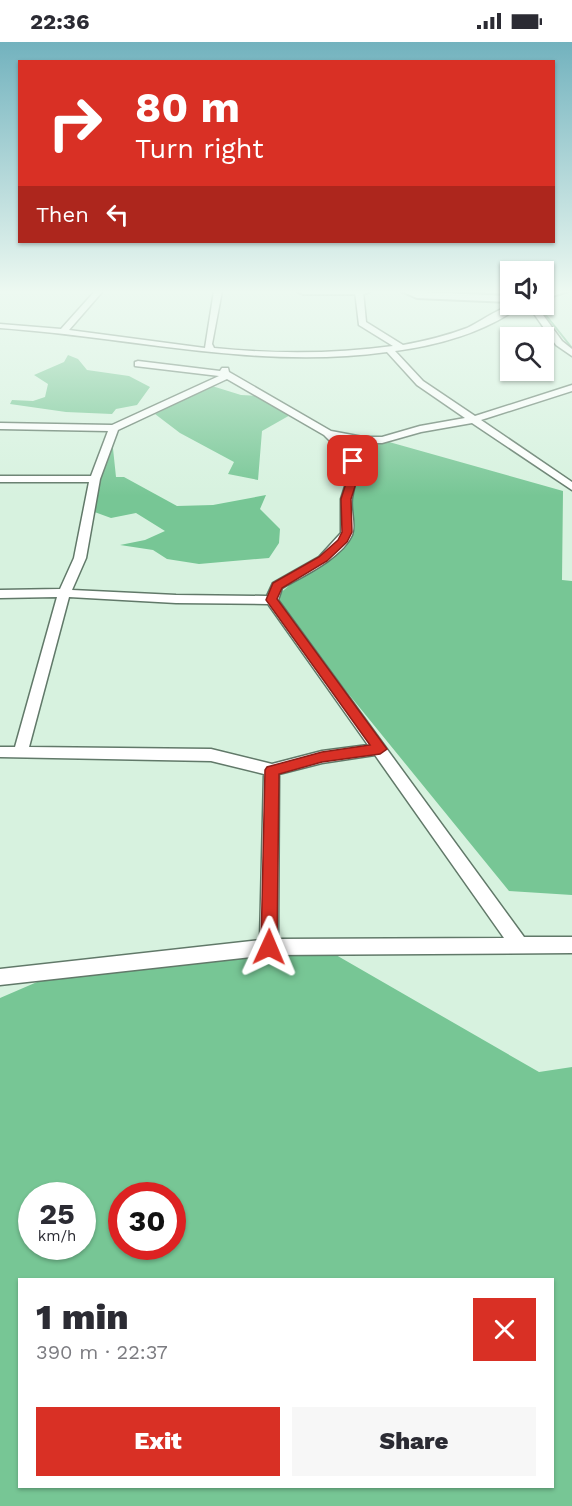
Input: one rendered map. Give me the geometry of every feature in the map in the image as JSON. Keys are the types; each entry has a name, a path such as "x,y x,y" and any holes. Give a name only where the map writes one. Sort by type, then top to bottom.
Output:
{"street":[{"path":"225,359 226,374"},
{"path":"398,359 420,383 476,419 572,487"},
{"path":"138,364 226,374 327,433 352,457 353,477 346,499 347,532 342,542 323,559 277,586 272,600"},
{"path":"0,426 114,428 224,377 226,374"},
{"path":"327,433 363,440 382,440 420,429 476,419 572,388"},
{"path":"21,751 64,593 80,558 96,479 114,428"},
{"path":"0,479 96,479"},
{"path":"0,594 64,593 176,599 272,600"},
{"path":"272,600 520,945"},
{"path":"0,752 211,755 272,770 322,757 380,749"},
{"path":"269,947 272,770"},
{"path":"0,977 269,947 572,945"}],"green space":[{"path":"66,359 78,359 87,370 129,376 150,387 137,405 116,409 112,414 66,412 10,404 12,400 33,401 45,397 48,384 34,375"},
{"path":"212,386 241,395 260,396 292,414 262,431 258,480 228,474 234,462 180,433 155,414"},
{"path":"338,435 382,440 563,491 562,580 572,581 572,895 509,891 272,600 342,541 353,461"},
{"path":"112,439 116,477 124,477 177,506 213,505 266,495 260,509 280,529 279,543 269,558 199,564 167,559 153,550 120,545 145,540 165,531 136,513 111,518 89,510"},
{"path":"336,955 539,1072 572,1067 572,1506 0,1506 0,998 95,957"}],"route":[{"path":"269,947 272,770 322,757 380,749 272,600 277,586 316,564 342,542 348,525 346,499 353,477 353,461"}]}
